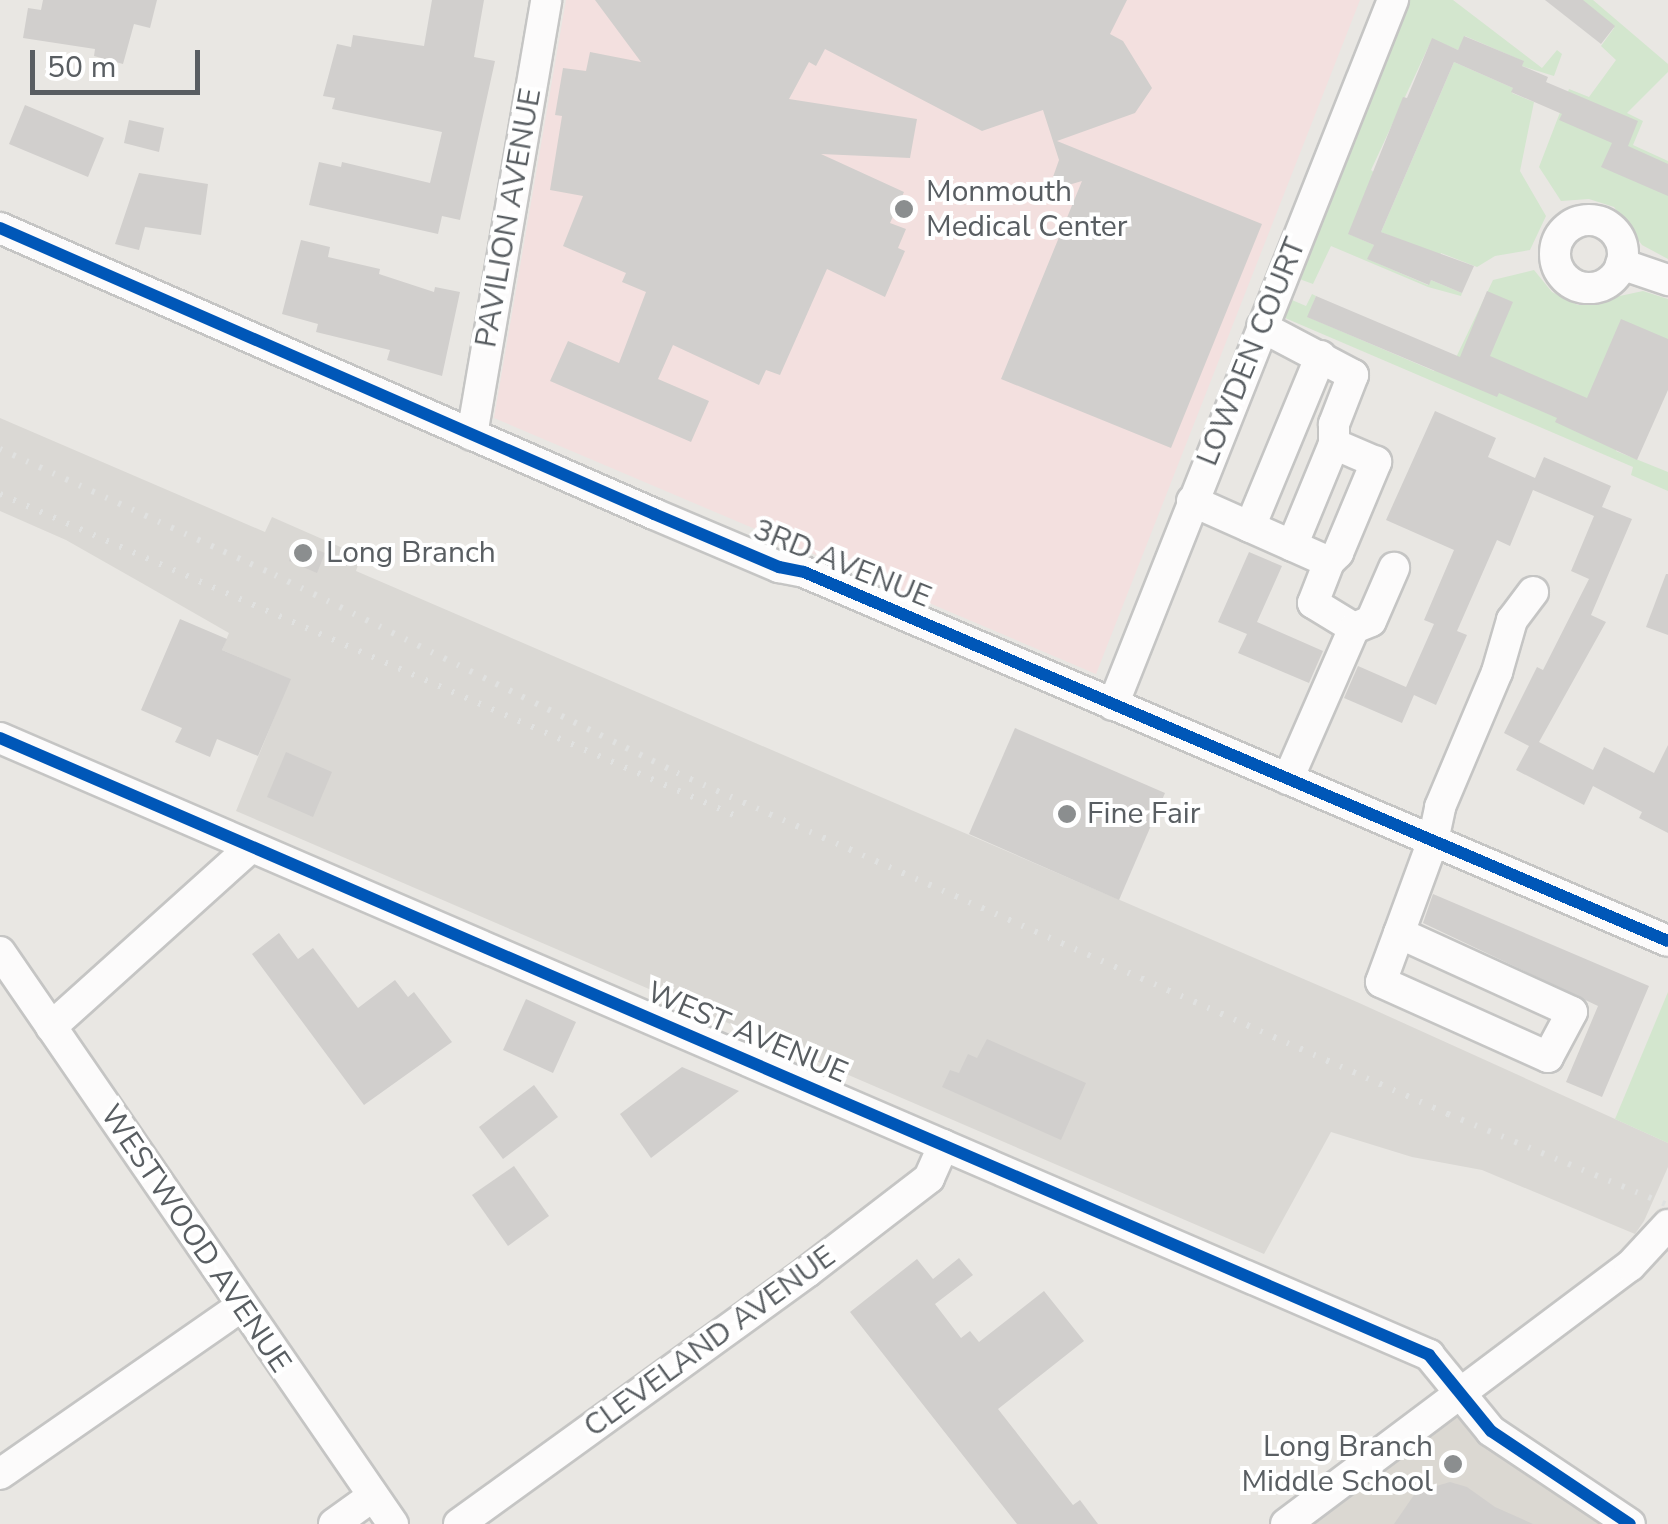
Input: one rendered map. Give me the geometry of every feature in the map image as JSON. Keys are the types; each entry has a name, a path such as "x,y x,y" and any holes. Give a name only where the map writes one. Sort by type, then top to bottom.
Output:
{"street":[{"name":"PAVILION AVENUE","path":"472,435 546,0"},
{"name":"LOWDEN COURT","path":"1113,705 1393,0"},
{"name":"3RD AVENUE","path":"0,228 472,435 1668,941"},
{"path":"1621,264 1668,280"},
{"path":"1262,328 1352,375 1334,424 1334,444 1292,546"},
{"path":"1250,527 1321,356"},
{"path":"1334,444 1376,462 1313,603 1354,628"},
{"path":"1192,501 1329,562"},
{"path":"1288,779 1354,628 1372,620 1394,568"},
{"path":"1399,933 1572,1012 1548,1057 1381,982 1399,933 1433,841 1440,807 1498,672 1512,620 1533,592"},
{"name":"WEST AVENUE","path":"0,738 1430,1355 1462,1390 1491,1431 1630,1524"},
{"path":"51,1027 251,847"},
{"name":"WESTWOOD AVENUE","path":"2,959 393,1524"},
{"name":"CLEVELAND AVENUE","path":"459,1524 807,1272 929,1178 944,1145"},
{"path":"1286,1524 1638,1260 1668,1225"},
{"path":"0,1474 240,1307"},
{"path":"334,1524 373,1496"}],"shaded area":[{"name":"Monmouth Medical Center","path":"566,0 1360,0 1096,674 494,418"},
{"path":"0,418 265,532 272,517 361,556 356,571 1357,1002 1668,1143 1668,1167 1644,1221 1635,1234 1482,1170 1412,1157 1331,1132 1264,1254 236,811 290,679 222,650 229,633 66,540 0,511"},
{"name":"Long Branch Middle School","path":"1462,1391 1630,1524 1286,1524"}],"green space":[{"path":"1405,0 1453,0 1542,68 1557,50 1562,54 1554,76 1522,66 1523,61 1465,36 1458,50 1432,39 1371,170 1375,173 1349,234 1374,245 1368,259 1428,285 1431,280 1462,293 1461,296 1428,287 1331,246 1313,284 1294,277"},
{"path":"1580,0 1593,0 1668,64 1668,72 1627,113 1643,121 1633,145 1668,161 1668,259 1642,245 1614,207 1589,199 1561,201 1539,167 1569,89 1589,97 1616,60 1601,46 1614,28"},
{"path":"1454,62 1513,88 1512,93 1534,102 1520,171 1546,216 1530,250 1495,256 1477,267 1441,253 1439,257 1381,232"},
{"path":"1534,270 1552,292 1578,305 1643,291 1668,299 1668,389 1646,380 1616,451 1668,472 1668,491 1631,475 1633,467 1278,315 1285,297 1306,306 1312,294 1316,296 1308,317 1434,371 1438,363 1451,368 1493,280"},
{"path":"1668,992 1668,1143 1615,1119"}],"building":[{"path":"43,0 157,0 150,28 134,24 123,64 94,56 95,49 23,38 28,8 41,10"},
{"path":"432,0 484,0 474,57 495,61 460,220 442,216 438,234 309,205 319,162 341,167 342,162 430,183 442,132 332,109 335,98 323,96 337,44 351,47 353,35 424,46"},
{"name":"Monmouth Medical Center","path":"595,0 1127,0 1110,34 1123,41 1152,88 1135,113 1057,141 1262,224 1171,448 1001,379 1082,181 1048,191 1059,160 1043,110 982,131 825,49 816,66 809,62 789,99 917,119 910,158 821,154 904,192 890,223 906,229 898,248 905,251 885,297 827,269 780,375 766,370 759,385 673,345 658,379 709,401 691,442 550,381 568,341 619,363 646,292 622,282 626,273 563,246 583,196 550,190 562,116 555,115 563,68 586,71 590,52 641,62"},
{"path":"1545,0 1583,0 1615,26 1601,44"},
{"path":"1464,36 1524,61 1522,66 1548,77 1546,82 1638,121 1628,146 1668,164 1668,196 1601,167 1612,143 1559,120 1562,114 1511,92 1513,88 1454,62 1381,232 1474,266 1462,293 1431,280 1429,285 1367,259 1374,245 1348,234 1403,97 1407,98 1432,38 1458,50"},
{"path":"25,105 104,138 88,177 9,144"},
{"path":"129,120 164,128 159,152 124,143"},
{"path":"139,173 208,184 201,235 145,227 139,250 115,244"},
{"path":"301,240 330,247 328,257 380,269 379,274 434,292 435,287 460,292 442,376 387,360 390,350 316,332 318,324 282,314"},
{"path":"1487,291 1513,302 1490,356 1587,398 1621,319 1668,339 1668,390 1637,460 1555,422 1557,418 1499,393 1497,397 1307,317 1316,296 1460,357"},
{"path":"1435,411 1496,438 1488,457 1535,478 1544,457 1611,486 1602,507 1632,519 1591,615 1606,622 1539,742 1593,770 1604,747 1654,773 1668,745 1668,833 1639,818 1642,812 1593,786 1584,805 1516,770 1529,746 1504,733 1537,667 1543,670 1589,579 1571,571 1594,516 1533,490 1510,546 1497,540 1457,631 1467,635 1436,705 1414,695 1402,723 1344,698 1358,666 1406,687 1434,624 1424,620 1454,550 1386,520"},
{"path":"296,541 325,553 317,573 289,561"},
{"path":"1249,552 1282,566 1257,622 1323,651 1309,683 1238,653 1247,634 1218,622"},
{"path":"1668,574 1668,635 1646,627"},
{"path":"180,619 227,639 222,650 291,679 258,756 217,739 210,757 175,742 182,728 141,710"},
{"name":"Fine Fair","path":"1015,728 1165,793 1119,900 969,834"},
{"path":"286,752 332,772 313,817 267,797"},
{"path":"1433,894 1649,986 1602,1097 1566,1082 1598,1006 1423,923"},
{"path":"279,933 298,959 313,948 358,1008 395,980 408,997 414,992 452,1042 364,1105 252,954"},
{"path":"526,999 576,1022 553,1073 503,1050"},
{"path":"987,1039 1086,1083 1061,1140 942,1087 950,1070 959,1073 968,1054 977,1058"},
{"path":"682,1067 739,1091 651,1158 620,1114"},
{"path":"534,1085 558,1117 503,1159 479,1127"},
{"path":"514,1166 549,1216 508,1246 472,1195"},
{"path":"959,1258 973,1275 935,1304 961,1338 970,1331 979,1342 1044,1291 1084,1341 998,1409 1073,1505 1080,1500 1098,1524 1017,1524 850,1312 917,1259 933,1279"},
{"name":"Long Branch Middle School","path":"1450,1482 1467,1487 1495,1507 1533,1524 1394,1524 1416,1492"}],"railway":[{"path":"0,449 275,575 677,773 1448,1114 1668,1205"},
{"path":"0,494 741,818"}],"cycle path":[{"path":"0,228 654,514 779,567 804,572 1668,941"},
{"path":"0,738 1429,1355 1491,1431 1630,1524"}],"place":[{"name":"Monmouth Medical Center","path":"904,209"},
{"name":"Long Branch","path":"303,553"},
{"name":"Fine Fair","path":"1067,814"},
{"name":"Long Branch Middle School","path":"1453,1464"}]}
